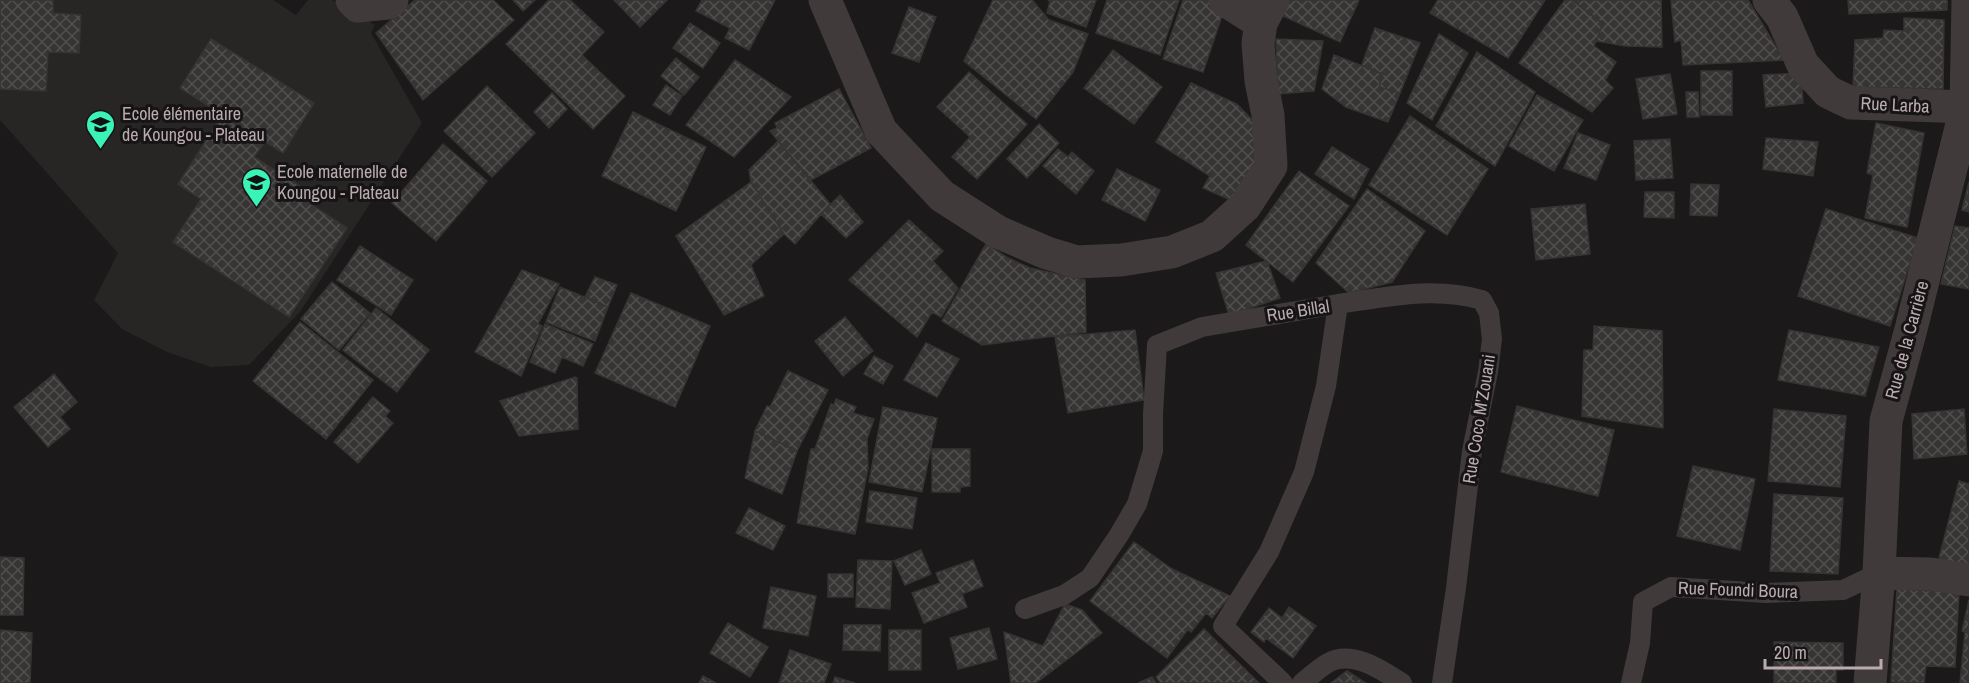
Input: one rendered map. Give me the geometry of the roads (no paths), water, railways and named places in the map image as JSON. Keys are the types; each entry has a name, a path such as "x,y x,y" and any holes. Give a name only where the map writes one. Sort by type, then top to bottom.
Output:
{"street":[{"path":"352,0 358,6 388,3 392,0"},
{"path":"825,0 881,131 942,196 998,232 1047,253 1077,262 1120,260 1172,252 1212,236 1245,206 1271,166 1268,116 1261,81 1258,43 1267,11 1225,0"},
{"name":"Rue Larba","path":"1769,0 1782,17 1803,65 1828,92 1851,103 1968,108"},
{"name":"Rue de la Carrière","path":"1870,683 1879,573 1886,421 1968,108 1968,0"},
{"path":"1879,573 1930,574 1969,580"}],"lane":[{"name":"Rue Coco M'Zouani","path":"1338,304 1430,292 1460,294 1482,300 1489,313 1492,339 1488,372 1472,451 1442,683"},
{"name":"Rue Billal","path":"1024,609 1064,595 1090,578 1137,504 1153,451 1157,345 1202,327 1338,304 1326,387 1304,472 1269,552 1223,626 1283,683"},
{"name":"Rue Foundi Boura","path":"1631,683 1640,643 1643,602 1671,587 1766,593 1843,590 1879,573"},
{"path":"1302,683 1330,661 1349,658 1378,668 1402,683"}],"place":[{"name":"Ecole élémentaire de Koungou - Plateau","path":"101,150"},
{"name":"Ecole maternelle de Koungou - Plateau","path":"256,208"}]}
